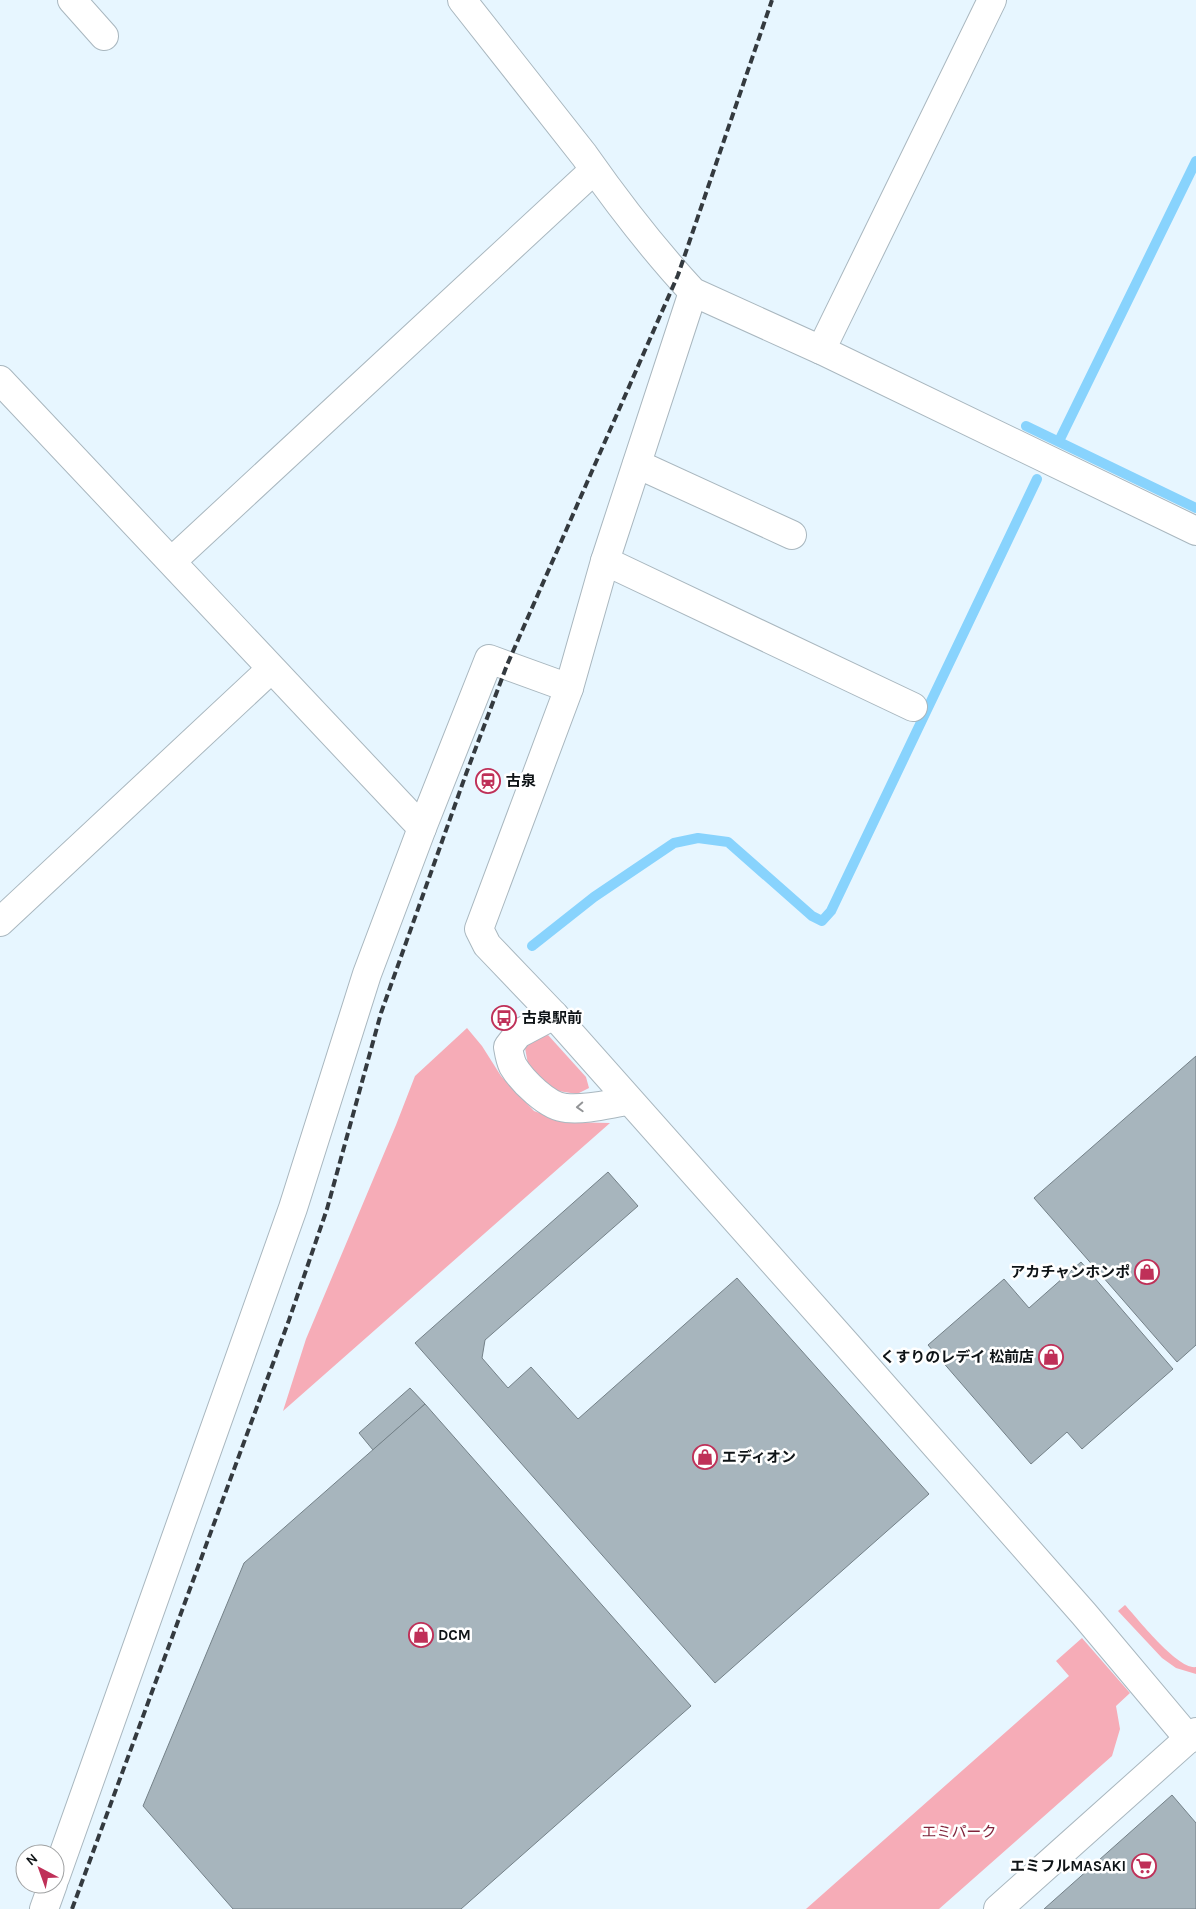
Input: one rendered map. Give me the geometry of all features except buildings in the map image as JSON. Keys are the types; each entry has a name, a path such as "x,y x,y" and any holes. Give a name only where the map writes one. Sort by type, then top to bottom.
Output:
{"street":[{"path":"72,0 104,36"},
{"path":"462,0 594,170 693,292 821,350 1196,531"},
{"path":"821,350 992,0"},
{"path":"172,561 594,170"},
{"path":"693,292 605,562 569,688 479,928 487,945 554,1015 1192,1736 998,1909"},
{"path":"0,380 172,561 271,670 422,828"},
{"path":"637,464 792,536"},
{"path":"605,562 913,706"},
{"path":"65,1850 293,1208 367,974 489,659 569,688"},
{"path":"0,922 271,670"},
{"path":"554,1015 518,1034 508,1047 512,1064 523,1080 541,1097 564,1108 594,1107 628,1100"},
{"path":"44,1909 49,1894"}],"green space":[{"path":"467,1028 482,1046 501,1076 534,1111 564,1122 610,1123 283,1411 306,1339 415,1076"},
{"path":"548,1035 586,1077 589,1088 577,1094 552,1090 528,1064 525,1048 534,1039"},
{"path":"1125,1605 1148,1632 1179,1661 1188,1666 1196,1667 1196,1674 1176,1668 1162,1658 1118,1611"},
{"name":"エミパーク","path":"1082,1638 1130,1693 1116,1706 1120,1729 1112,1756 939,1909 806,1909 1069,1676 1056,1661"}],"waterway":[{"path":"1059,441 1196,161"},
{"path":"1026,426 1196,508"},
{"path":"532,946 594,897 674,843 698,838 728,842 812,916 822,921 831,911 1037,479"}],"railway":[{"path":"72,1909 289,1320 327,1209 381,1013 466,774 507,665 678,275 772,0"}],"place":[{"name":"古泉","path":"488,781"},
{"name":"古泉駅前","path":"504,1018"},
{"name":"アカチャンホンポ","path":"1147,1272"},
{"name":"くすりのレデイ 松前店","path":"1051,1357"},
{"name":"エディオン","path":"705,1457"},
{"name":"DCM","path":"421,1635"},
{"name":"エミフルMASAKI","path":"1144,1866"}]}
